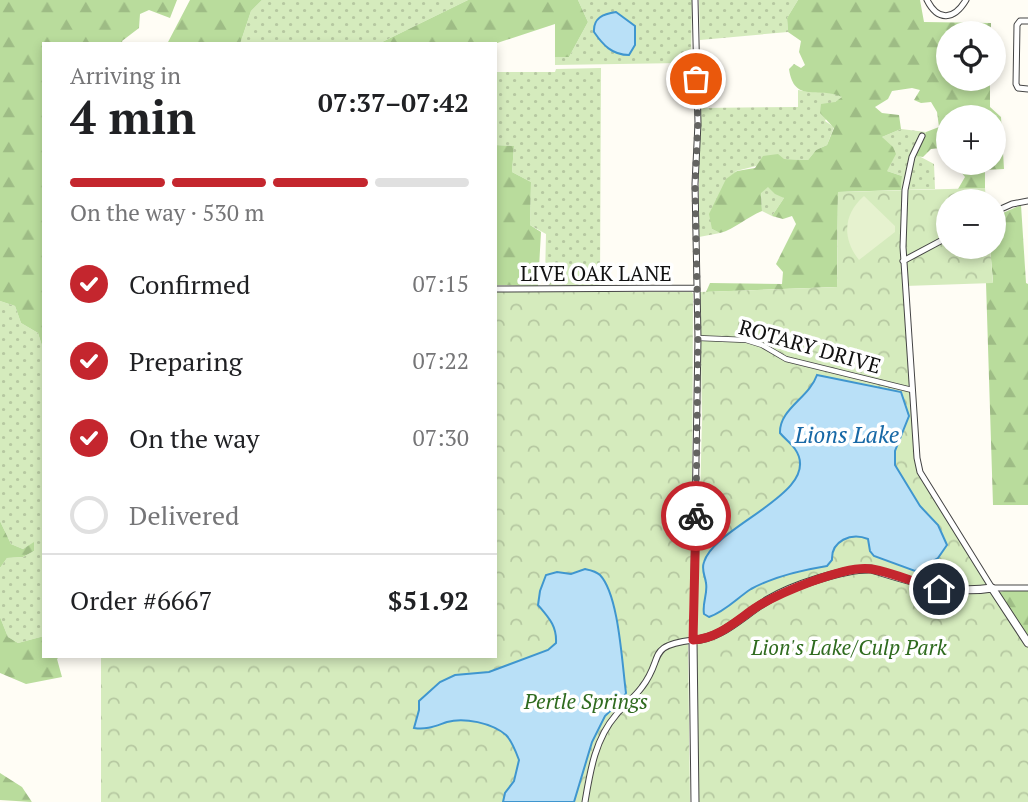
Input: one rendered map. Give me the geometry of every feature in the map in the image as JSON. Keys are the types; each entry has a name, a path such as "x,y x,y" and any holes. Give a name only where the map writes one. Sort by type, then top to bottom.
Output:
{"street":[{"path":"695,0 698,123 695,184 698,338 693,640 695,802"},
{"path":"927,0 935,12 948,16 956,14 966,0"},
{"path":"1028,21 1020,21 1017,25 1018,88 1028,89"},
{"path":"922,136 912,157 905,190 902,261 917,458 920,472 1028,643"},
{"path":"1006,207 1028,201"},
{"path":"902,261 936,243"},
{"name":"LIVE OAK LANE","path":"497,289 696,288"},
{"name":"ROTARY DRIVE","path":"698,338 746,340 762,345 786,359 912,390"},
{"path":"586,802 596,752 606,728 641,689 660,652 666,646 708,638 770,598 859,568 939,589 966,591 1028,587"}],"green space":[{"path":"0,0 177,0 170,18 149,10 140,14 139,28 122,42 42,42 42,346 38,333 21,323 15,306 0,301"},
{"path":"190,0 262,0 251,11 241,42 168,42"},
{"path":"262,0 468,0 382,42 241,42 251,11"},
{"path":"468,0 578,0 588,22 569,57 555,57 555,24 497,43 382,42"},
{"path":"578,0 692,0 691,61 555,65 555,57 569,57 588,22"},
{"path":"699,0 798,0 787,18 788,32 700,40"},
{"path":"798,0 920,0 924,22 936,22 936,91 990,91 990,105 936,105 936,110 931,102 921,103 914,100 920,90 912,88 892,91 888,99 875,107 882,113 899,115 901,129 882,137 893,147 896,154 887,171 902,176 901,190 838,192 837,287 706,292 710,283 782,284 783,272 776,264 796,224 792,216 783,219 772,216 784,198 768,187 761,193 762,211 720,233 712,229 709,214 726,179 737,171 755,168 763,156 778,154 784,159 808,160 816,150 827,145 834,128 820,113 821,104 835,102 842,97 802,90 796,87 792,80 789,69 794,64 801,68 805,65 799,52 801,41 788,32 787,18"},
{"path":"601,68 600,286 548,284 545,278 546,234 530,225 531,182 512,172 514,146 497,145 497,72 555,72 556,69"},
{"path":"798,90 826,92 843,97 835,102 825,121 834,127 827,145 816,150 808,160 784,159 736,171 712,229 720,233 699,237 699,108 798,107"},
{"path":"936,128 936,148 931,149 923,157 916,156 926,132"},
{"path":"901,129 926,132 917,155 934,164 935,189 901,190 902,176 887,171 882,137"},
{"path":"497,145 514,146 512,172 531,182 530,225 541,232 538,286 497,285"},
{"path":"963,175 985,175 985,188 958,189 965,177"},
{"path":"768,186 784,198 772,216 762,211 761,192"},
{"name":"Lion's Lake/Culp Park","path":"936,189 936,259 991,259 993,283 905,286 918,466 1028,643 1028,802 698,802 696,655 702,421 700,292 837,287 838,192"},
{"path":"864,196 895,226 895,232 859,260 850,244 847,227 852,211"},
{"path":"1021,205 1028,284 1028,505 993,505 986,283 993,282 991,259 1006,259 1006,212"},
{"name":"Pertle Springs","path":"497,292 692,292 692,549 688,646 690,802 101,802 101,658 497,658"},
{"path":"0,301 15,306 21,323 38,333 42,346 42,637 18,643 8,637 0,617 0,568 7,558 23,557 34,551 34,543 23,549 11,544 0,521"},
{"path":"0,521 11,544 23,549 34,542 34,551 23,557 7,558 0,568"},
{"path":"1028,591 1028,637 1000,596 1000,592"},
{"path":"0,617 8,637 18,643 42,637 42,658 58,658 62,677 26,684 0,673"},
{"path":"0,773 22,787 32,802 0,800"}],"water":[{"path":"616,12 635,26 635,45 629,55 608,48 594,32 595,23 600,18"},
{"name":"Lions Lake","path":"817,375 901,392 909,416 895,451 895,465 920,506 938,525 947,545 938,558 915,571 874,556 870,551 868,539 849,538 838,543 827,566 788,574 760,585 709,617 704,614 704,562 712,548 765,508 795,480 800,465 795,449 780,433 781,425 789,410 808,390"},
{"path":"585,569 600,575 612,598 619,631 626,693 605,716 592,742 574,802 503,802 505,793 514,781 519,760 508,737 486,724 469,721 414,728 419,701 440,682 455,675 489,672 548,650 556,643 554,627 538,605 546,575 557,572 571,574"}],"way so far":[{"path":"696,79 696,516"}],"route":[{"path":"696,516 693,640 708,638 731,626 770,598 859,568 939,589"}]}
